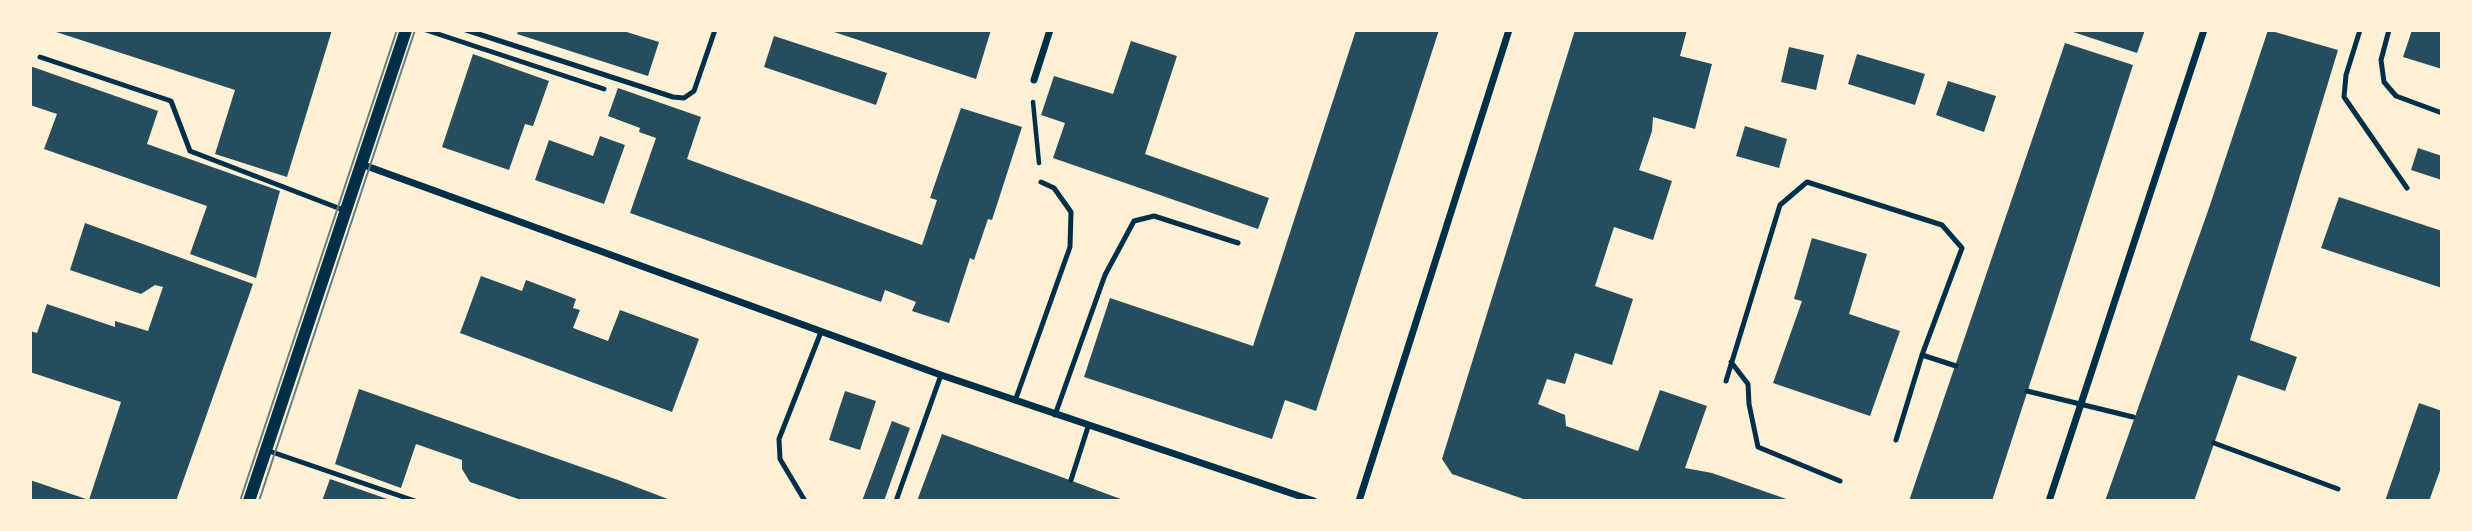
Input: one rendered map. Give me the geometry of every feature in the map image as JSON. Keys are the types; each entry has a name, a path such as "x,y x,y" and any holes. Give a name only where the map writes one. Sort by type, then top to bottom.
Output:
{"street":[{"path":"249,501 406,30"},
{"path":"1034,80 1050,30"},
{"path":"1359,501 1510,30"},
{"path":"2049,501 2204,30"},
{"path":"361,164 1088,427 1314,501"}],"lane":[{"path":"426,30 604,89"},
{"path":"466,30 673,97 684,98 694,91 715,30"},
{"path":"2360,30 2346,75 2344,97 2407,188"},
{"path":"2389,30 2381,60 2384,82 2396,96 2442,113"},
{"path":"40,57 171,101 190,151 346,211"},
{"path":"1015,401 1070,247 1071,212 1054,188 1041,181"},
{"path":"1726,381 1780,205 1807,182 1942,225 1962,248 1922,355 1896,440"},
{"path":"1055,415 1105,275 1134,221 1154,216 1238,243"},
{"path":"805,501 780,459 779,439 821,332"},
{"path":"1922,355 1956,366"},
{"path":"1731,362 1748,384 1749,404 1758,447 1840,481"},
{"path":"896,501 941,375"},
{"path":"2026,391 2133,417"},
{"path":"1071,480 1088,427"},
{"path":"2214,443 2337,489"},
{"path":"266,450 415,501"}],"path":[{"path":"1034,80 1033,111 1041,181"}],"building":[{"path":"50,30 332,30 287,177 215,154 235,90"},
{"path":"519,30 620,30 659,42 648,76 517,34"},
{"path":"828,30 991,30 976,79"},
{"path":"1356,30 1439,30 1316,411 1285,400 1272,439 1084,377 1110,298 1253,346"},
{"path":"1575,30 1687,30 1680,56 1712,64 1695,129 1653,117 1652,131 1639,170 1672,181 1653,240 1614,227 1595,286 1633,299 1612,365 1575,353 1565,384 1547,379 1538,404 1565,415 1566,426 1638,451 1660,390 1707,406 1685,468 1712,473 1792,501 1529,501 1452,474 1442,459"},
{"path":"2067,30 2145,30 2137,53"},
{"path":"2268,30 2338,50 2250,340 2297,357 2285,391 2238,375 2194,501 2105,501 2209,208"},
{"path":"2412,30 2442,30 2442,69 2403,57"},
{"path":"774,36 887,73 876,105 764,67"},
{"path":"1131,41 1177,56 1145,154 1269,198 1258,229 1053,158 1065,123 1041,115 1054,76 1113,94"},
{"path":"2065,43 2133,65 1992,501 1909,501"},
{"path":"1789,47 1824,55 1816,90 1781,82"},
{"path":"473,54 549,81 533,126 525,124 509,170 442,147"},
{"path":"1857,54 1925,74 1915,105 1848,84"},
{"path":"30,66 158,111 147,144 280,191 256,278 190,254 207,206 44,149 57,114 30,105"},
{"path":"1948,81 1996,96 1984,132 1936,115"},
{"path":"618,88 701,117 687,159 922,245 937,200 930,198 961,108 1022,127 992,220 988,219 974,260 970,258 949,323 912,311 916,302 885,290 881,302 630,213 656,138 639,132 640,128 608,116"},
{"path":"1745,126 1787,139 1779,168 1736,156"},
{"path":"600,136 625,145 604,204 535,180 549,140 593,156"},
{"path":"2418,148 2442,156 2442,180 2411,170"},
{"path":"2339,197 2442,231 2442,288 2321,248"},
{"path":"85,223 253,284 176,501 30,501 30,480 89,500 121,402 30,372 30,331 37,333 47,304 115,327 115,321 148,331 163,287 155,285 141,294 70,270"},
{"path":"1812,238 1867,254 1849,314 1900,331 1870,416 1773,383 1802,301 1794,299"},
{"path":"481,276 522,291 526,280 576,299 573,308 580,310 573,328 608,341 620,310 699,339 672,412 460,333"},
{"path":"359,389 673,501 524,501 470,482 462,469 462,460 416,444 401,488 335,464"},
{"path":"845,391 876,401 860,450 829,440"},
{"path":"2419,403 2442,411 2442,465 2429,501 2385,501"},
{"path":"892,421 910,428 884,501 862,501"},
{"path":"942,434 1056,475 1126,501 917,501"},
{"path":"330,479 393,501 322,501"}],"tram line":[{"path":"240,501 397,30"},
{"path":"259,501 415,30"}]}
